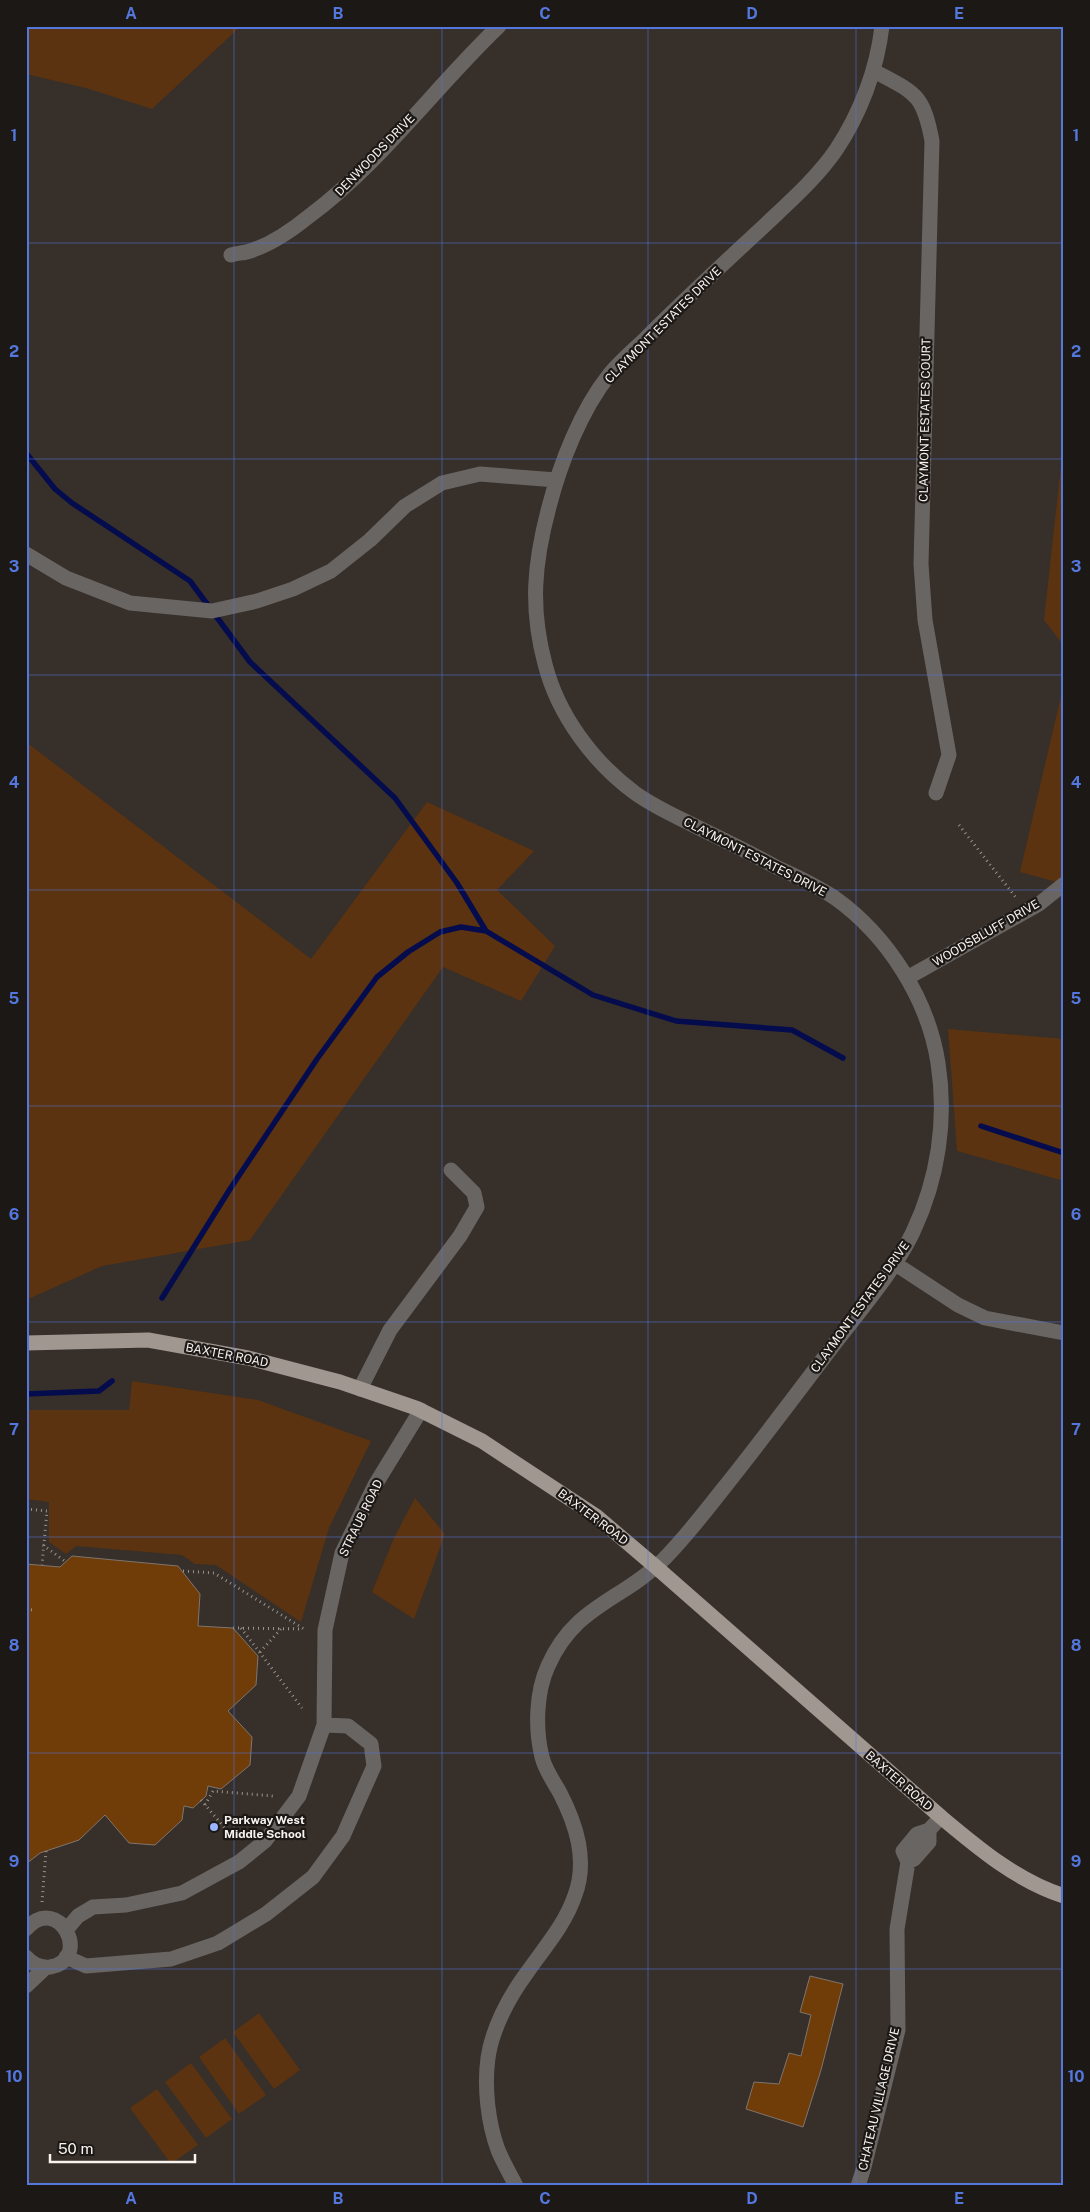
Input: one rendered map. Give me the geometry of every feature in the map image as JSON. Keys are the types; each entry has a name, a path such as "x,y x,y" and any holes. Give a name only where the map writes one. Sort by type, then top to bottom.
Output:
{"main road":[{"name":"BAXTER ROAD","path":"26,1343 148,1340 248,1358 360,1389 421,1410 482,1441 596,1516 987,1855 1017,1874 1064,1896"}],"street":[{"name":"DENWOODS DRIVE","path":"231,255 253,250 288,232 336,196 379,155 473,50 499,26"},
{"name":"CLAYMONT ESTATES DRIVE","path":"516,2186 498,2150 491,2122 488,2094 488,2057 500,2019 522,1979 555,1936 576,1893 580,1865 578,1833 566,1805 543,1762 537,1720 543,1676 559,1644 576,1624 595,1608 656,1567 690,1531 894,1263 912,1234 934,1170 942,1132 943,1092 936,1051 923,1011 907,978 881,942 865,924 838,900 812,884 662,810 632,791 602,764 584,742 562,711 547,674 538,637 534,600 536,567 543,528 556,480 586,412 608,376 670,314 807,185 834,153 848,129 874,71 882,26"},
{"name":"CLAYMONT ESTATES COURT","path":"874,71 919,98 927,114 932,141 921,564 925,620 949,755 936,792"},
{"path":"26,554 66,578 130,604 212,611 293,589 331,571 370,540 405,506 442,483 480,474 556,480"},
{"name":"WOODSBLUFF DRIVE","path":"907,978 1039,904 1064,884"},
{"path":"360,1389 390,1330 460,1236 477,1208 474,1193 451,1170"},
{"path":"894,1263 958,1305 985,1318 1064,1333"},
{"name":"STRAUB ROAD","path":"67,1929 78,1916 92,1906 126,1905 182,1893 240,1862 266,1841 299,1796 324,1725 325,1630 342,1553 375,1485 421,1410"},
{"path":"66,1957 86,1966 171,1959 218,1943 266,1914 313,1877 343,1836 374,1766 371,1744 348,1726 324,1725"},
{"name":"CHATEAU VILLAGE DRIVE","path":"858,2186 898,2030 897,1929 908,1862 914,1859 929,1842 929,1830 941,1817"},
{"path":"26,1929 32,1922 47,1918 54,1920 67,1929 71,1943 66,1957 54,1966 45,1968 37,1966 26,1957"},
{"path":"26,1986 45,1968"}],"path":[{"path":"959,825 1018,901"},
{"path":"26,1509 47,1511 42,1566"},
{"path":"44,1545 66,1562"},
{"path":"183,1571 214,1573 304,1629 233,1628"},
{"path":"26,1609 32,1610"},
{"path":"241,1628 302,1708"},
{"path":"260,1652 282,1629"},
{"path":"205,1804 213,1791 273,1796"},
{"path":"201,1800 234,1839"},
{"path":"42,1902 46,1851"}],"shaded area":[{"path":"26,26 241,26 152,109 86,88 26,74"},
{"path":"1064,438 1064,646 1044,620"},
{"path":"1064,683 1064,884 1020,872"},
{"path":"26,742 311,959 427,802 534,851 497,890 555,946 521,1001 443,967 250,1240 102,1266 26,1300"},
{"path":"948,1029 1064,1039 1064,1181 957,1151"},
{"path":"132,1381 258,1400 371,1441 329,1528 301,1622 216,1565 195,1564 182,1555 76,1546 66,1554 49,1542 49,1502 26,1499 26,1410 129,1410"},
{"path":"415,1498 445,1534 414,1619 372,1592 394,1538"},
{"path":"259,2013 300,2070 274,2089 233,2032"},
{"path":"225,2038 266,2095 239,2114 199,2057"},
{"path":"191,2063 232,2119 206,2138 165,2082"},
{"path":"157,2089 198,2145 171,2164 130,2108"}],"building":[{"name":"Parkway West Middle School","path":"72,1556 178,1566 200,1594 198,1626 233,1628 258,1656 256,1685 228,1711 252,1737 250,1765 221,1789 208,1786 206,1796 193,1808 184,1806 182,1820 155,1845 129,1843 105,1815 79,1840 40,1853 26,1864 26,1564 60,1567"},
{"path":"810,1976 843,1984 821,2070 803,2127 746,2109 754,2082 779,2084 789,2053 801,2056 811,2015 800,2012"}],"waterway":[{"path":"26,453 55,489 72,503 190,581 250,662 395,798 457,883 486,931"},
{"path":"162,1298 230,1189 317,1059 377,977 408,952 440,932 461,927 486,931 593,995 676,1021 792,1030 843,1058"},
{"path":"981,1126 1064,1153"},
{"path":"26,1394 99,1391 112,1381"}],"place":[{"name":"Parkway West Middle School","path":"214,1827"}]}
